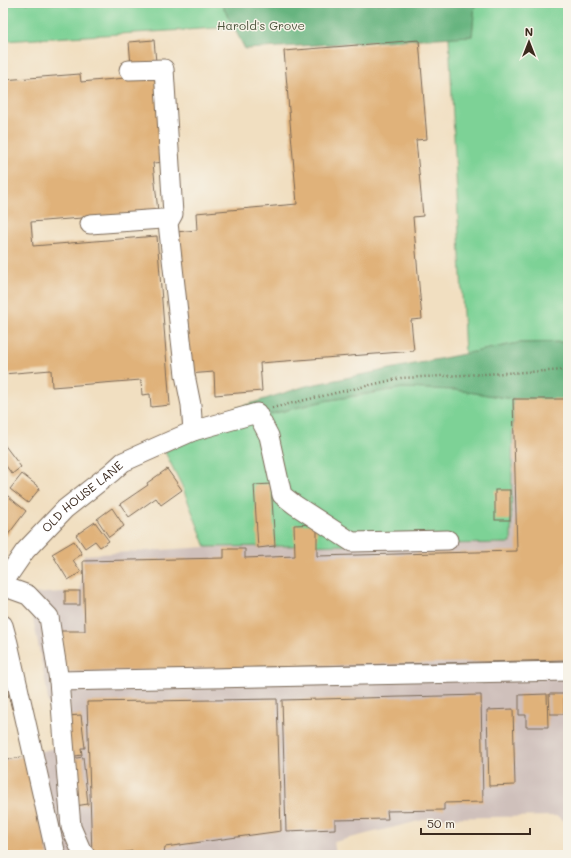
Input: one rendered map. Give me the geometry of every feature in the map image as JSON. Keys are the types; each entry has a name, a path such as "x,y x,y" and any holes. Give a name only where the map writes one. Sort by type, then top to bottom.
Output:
{"street":[{"path":"129,70 164,69 173,214 168,222 185,375 191,405 188,433"},
{"path":"90,224 162,219 168,222"},
{"path":"257,412 269,436 282,494 295,505 352,542 448,540"},
{"name":"OLD HOUSE LANE","path":"3,584 25,551 65,509 123,462 188,433 257,412"},
{"path":"3,584 28,595 49,617 59,681 71,827 81,850 85,855"},
{"path":"3,625 56,855"},
{"path":"59,681 568,671"}],"path":[{"path":"257,412 402,378 568,370"}],"shaded area":[{"path":"513,399 568,402 568,823 557,816 431,818 334,842 336,855 3,855 3,760 55,748 45,679 28,594 80,591 84,555 206,547 511,543"}],"green space":[{"path":"3,3 221,3 234,27 3,41"},
{"name":"Harold's Grove","path":"221,3 475,3 472,36 245,49"},
{"path":"475,3 568,3 568,342 518,343 465,354 449,37 472,36"},
{"path":"568,342 568,402 513,399 456,390 403,388 324,401 259,417 188,429 224,412 306,386 518,343"},
{"path":"403,388 456,390 513,399 511,543 206,547 182,486 165,452 193,437 259,417 324,401"}],"building":[{"path":"154,40 156,62 131,65 129,42"},
{"path":"419,40 427,139 416,140 423,216 413,217 422,319 411,320 414,351 260,363 262,391 215,395 214,372 188,374 176,232 197,230 196,213 297,204 284,51"},
{"path":"80,74 81,82 159,75 166,162 153,163 158,212 31,222 33,246 157,236 170,405 151,407 150,394 142,395 141,380 52,387 51,370 3,374 3,80"},
{"path":"513,399 568,399 568,660 61,672 60,631 85,631 83,561 224,558 224,549 245,549 245,558 295,556 294,525 317,524 317,556 517,551"},
{"path":"3,443 21,467 12,474 3,462"},
{"path":"167,469 182,490 161,505 156,498 129,517 120,504 148,485 147,483"},
{"path":"22,474 40,488 28,503 10,489"},
{"path":"271,484 275,546 258,548 254,485"},
{"path":"495,490 510,490 510,520 495,520"},
{"path":"3,492 26,511 7,536 3,532"},
{"path":"112,508 124,526 109,537 97,519"},
{"path":"95,522 109,541 100,547 95,541 85,548 76,535"},
{"path":"74,541 82,554 73,560 81,572 68,580 52,554"},
{"path":"65,591 80,591 80,605 65,605"},
{"path":"14,681 21,707 12,709 5,683"},
{"path":"547,694 548,727 526,727 526,715 519,715 519,695"},
{"path":"549,694 564,694 564,714 550,714"},
{"path":"481,695 483,802 444,803 444,810 387,811 388,819 335,820 335,829 286,831 282,700"},
{"path":"277,699 281,831 165,847 164,855 133,855 133,851 107,855 92,855 87,702"},
{"path":"513,709 515,785 489,786 487,710"},
{"path":"81,715 85,748 81,748 82,755 69,757 67,716"},
{"path":"25,756 48,855 3,855 3,761"},
{"path":"83,757 88,804 75,806 70,759"},
{"path":"184,851 185,855 171,855 171,853"}]}
